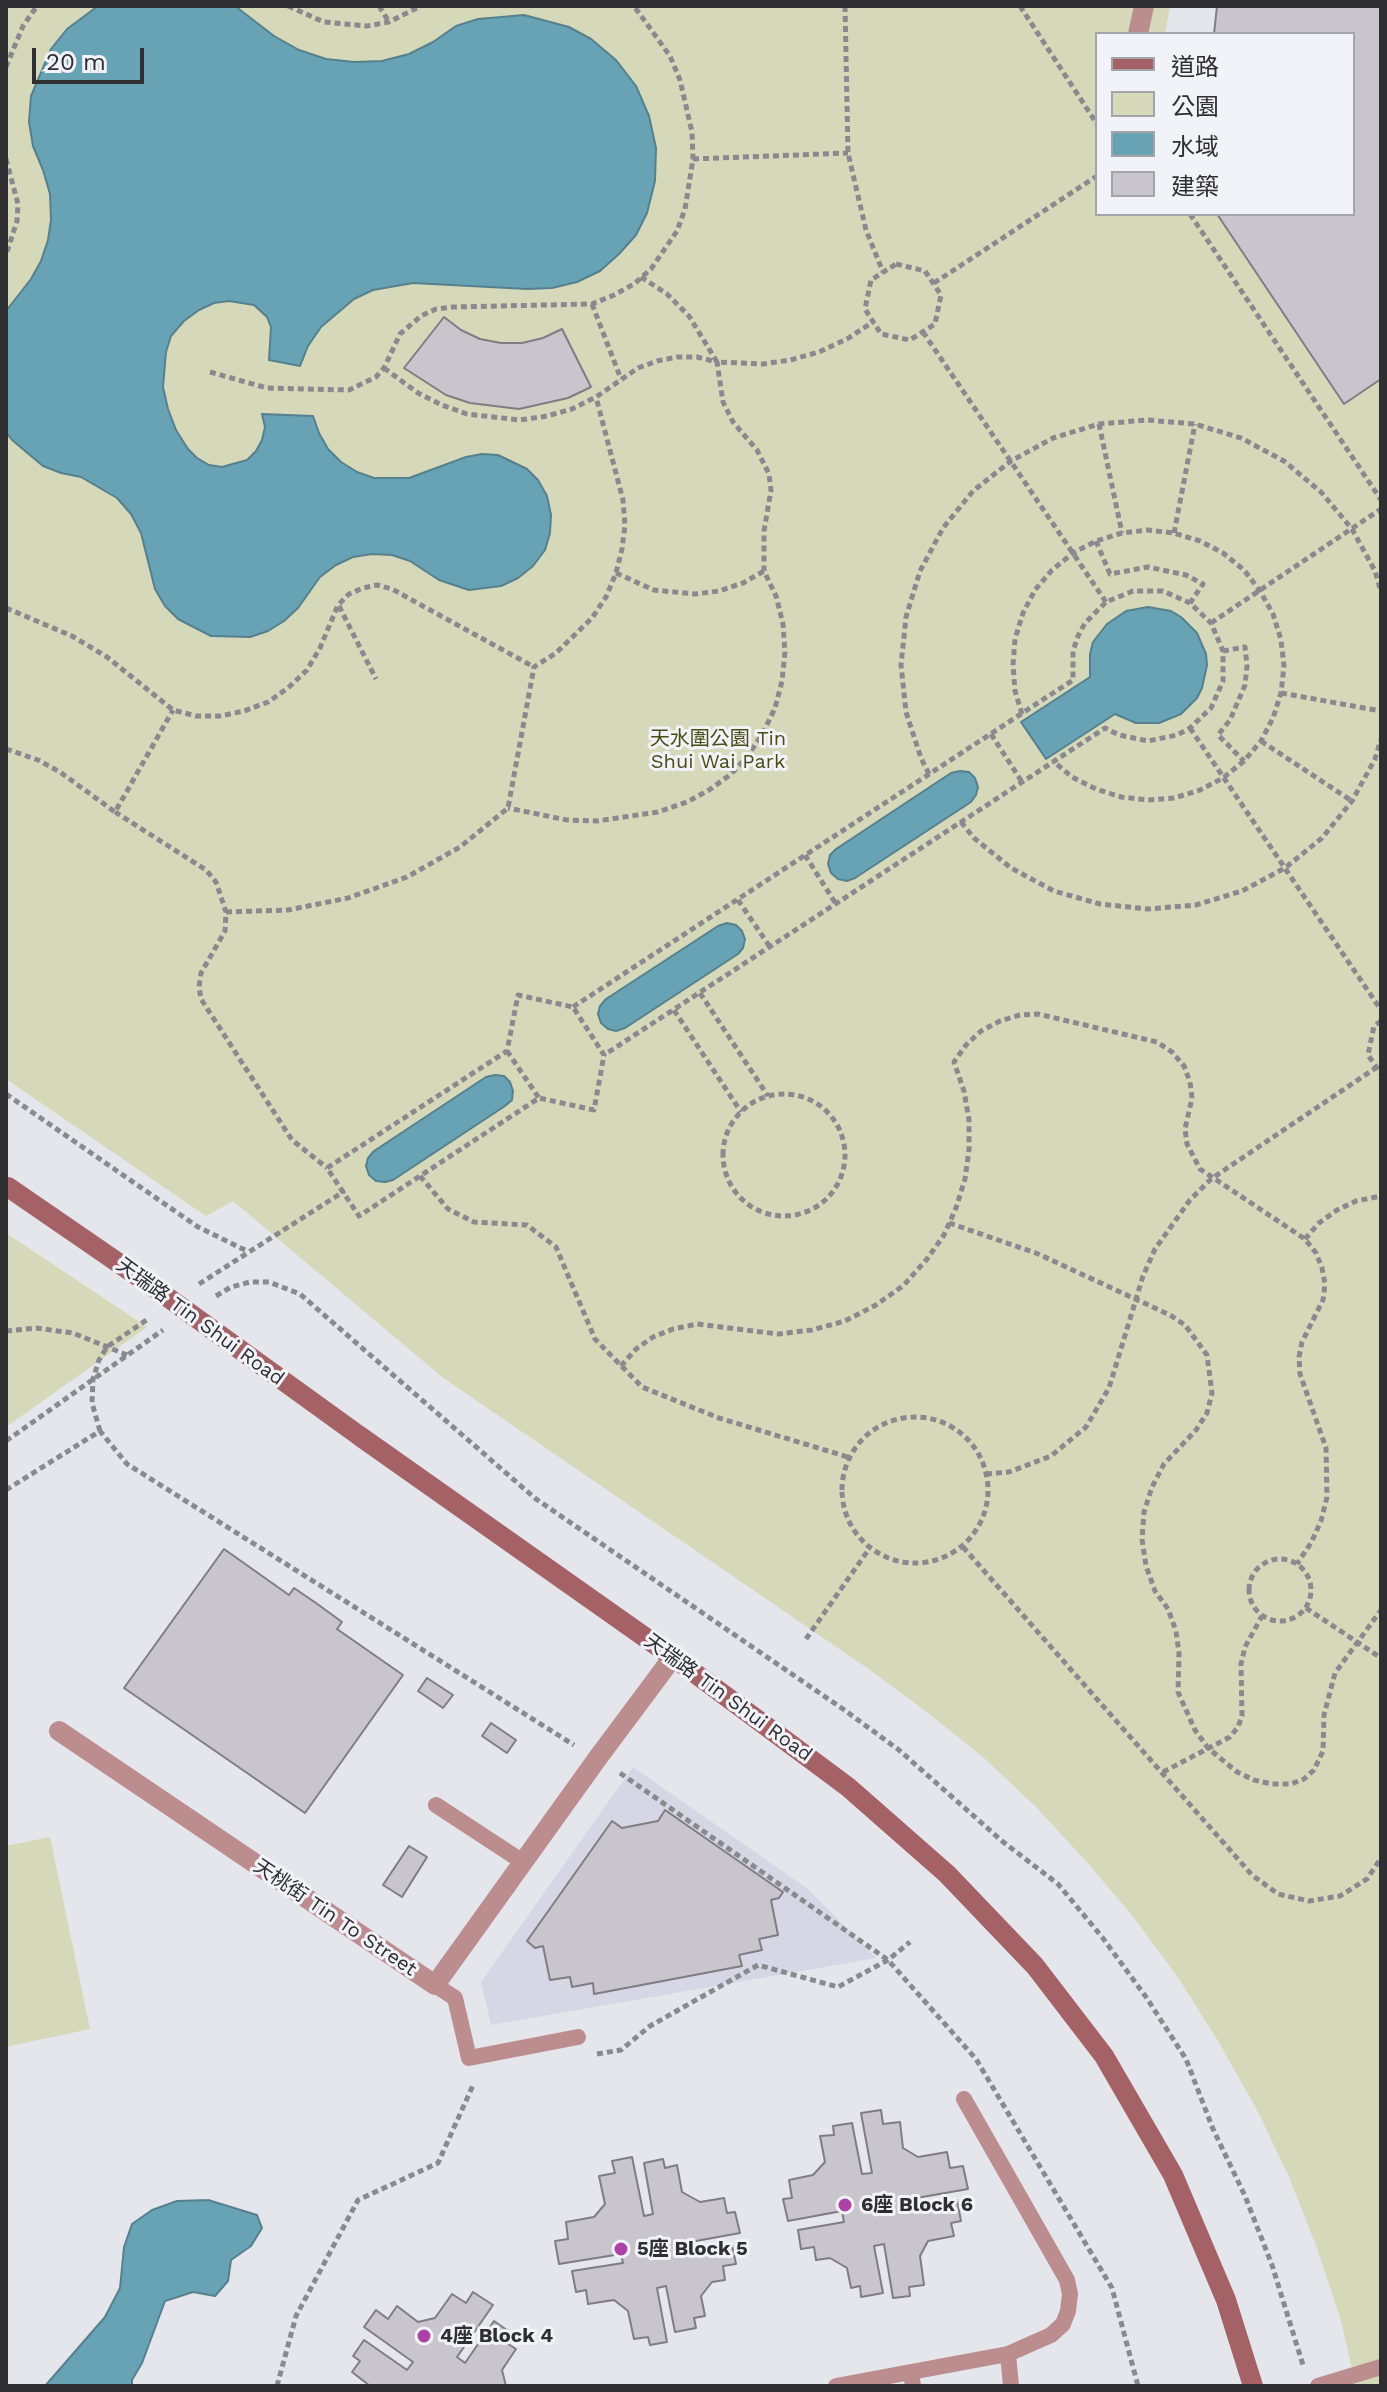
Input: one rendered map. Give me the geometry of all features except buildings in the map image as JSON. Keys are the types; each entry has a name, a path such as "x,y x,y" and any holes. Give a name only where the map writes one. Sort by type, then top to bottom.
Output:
{"main road":[{"name":"天瑞路 Tin Shui Road","path":"7,1186 673,1657 848,1787 947,1874 1035,1966 1104,2056 1173,2175 1226,2300 1253,2386"}],"street":[{"path":"1138,32 1144,6"},
{"name":"天桃街 Tin To Street","path":"59,1731 435,1985 673,1657"}],"lane":[{"path":"436,1805 523,1862"},
{"path":"435,1985 455,1998 469,2058 578,2037"},
{"path":"836,2386 912,2379 1008,2354 1051,2335 1063,2324 1070,2294 1067,2280 964,2099"},
{"path":"1008,2354 1011,2386"},
{"path":"1318,2386 1381,2367"}],"path":[{"path":"6,67 23,26 37,6"},
{"path":"288,6 324,22 346,26 389,22 421,6"},
{"path":"379,6 389,22"},
{"path":"210,372 267,388 349,390 364,385 384,368 400,334 421,316 436,309 592,304 614,295 641,277 665,251 677,231 685,209 693,159 692,132 680,80 670,56 634,6"},
{"path":"845,6 848,153 866,230 883,272"},
{"path":"1020,6 1095,121"},
{"path":"693,159 848,153"},
{"path":"6,159 18,204 17,221 6,255"},
{"path":"933,283 1095,177"},
{"path":"1191,216 1381,500"},
{"path":"896,264 925,271 941,295 935,324 910,340 881,334 865,309 871,280 883,272 896,264"},
{"path":"508,808 567,820 628,819 687,802 730,775 763,733 775,708 782,681 785,652 783,624 776,596 764,571 764,531 771,490 769,474 757,450 733,422 723,402 717,362 689,316 667,294 641,277"},
{"path":"592,304 621,379"},
{"path":"384,368 418,393 442,405 467,414 520,420 547,416 596,397 638,368 677,357 763,364 790,360 819,352 873,322"},
{"path":"923,332 1106,602"},
{"path":"226,912 288,910 348,898 407,877 460,847 508,808 534,667 556,653 592,618 606,597 616,573 625,525 623,500 596,397"},
{"path":"929,774 906,712 901,665 906,617 920,571 943,528 973,491 1011,461 1053,438 1099,424 1147,420 1195,424 1241,438 1284,461 1321,492 1352,529 1375,571 1381,592"},
{"path":"1099,424 1122,533"},
{"path":"1174,533 1195,424"},
{"path":"1211,623 1381,509"},
{"path":"1022,714 1015,691 1013,665 1015,639 1023,613 1035,590 1052,570 1073,553 1096,541 1122,533 1148,530 1174,533 1200,541 1223,553 1244,570 1260,591 1273,614 1281,640 1284,666 1281,693 1273,718 1261,741 1244,761 1223,778 1200,790 1174,798 1148,800 1121,797 1096,789 1072,777 1053,761"},
{"path":"1096,541 1110,574 1148,567 1177,572 1203,584 1190,603"},
{"path":"616,573 654,590 695,594 719,591 743,583 764,571"},
{"path":"6,608 72,636 107,657 173,710 196,716 220,716 244,711 268,702 288,688 307,670 338,605 349,594 377,585 392,589 534,667"},
{"path":"573,1007 1073,680 1073,651 1078,636 1085,623 1106,602 1119,595 1163,591 1190,603 1211,623 1223,651 1224,666 1218,695 1202,719 1190,728 1177,735 1148,741 1119,735 1105,728 604,1055"},
{"path":"338,605 376,679"},
{"path":"1223,651 1245,647 1247,666 1242,694 1230,720 1218,735 1244,761"},
{"path":"1281,693 1381,711"},
{"path":"115,812 173,710"},
{"path":"1190,728 1381,1010"},
{"path":"991,734 1022,782"},
{"path":"961,822 974,838 1011,868 1054,891 1100,904 1148,909 1196,905 1242,891 1285,868 1322,838 1352,801 1375,759 1381,739"},
{"path":"1261,741 1352,801"},
{"path":"6,749 38,760 60,772 115,812 206,870 216,882 226,912 225,931 201,973 201,999 292,1140 327,1168 359,1216 539,1098"},
{"path":"805,855 836,904"},
{"path":"738,900 770,947"},
{"path":"700,993 768,1096"},
{"path":"518,995 573,1007 604,1055 594,1110 539,1098 507,1051 518,995"},
{"path":"674,1010 741,1112"},
{"path":"621,1366 636,1349 653,1337 673,1329 709,1325 778,1334 812,1330 845,1321 876,1305 904,1285 927,1259 949,1223 965,1179 969,1120 964,1091 954,1062 981,1031 1020,1015 1056,1017 1157,1042 1172,1052 1184,1066 1190,1082 1192,1098 1185,1129 1191,1157 1211,1179 1305,1239 1316,1253 1322,1268 1325,1284 1318,1315 1302,1342 1299,1357 1300,1374 1326,1448 1327,1497 1321,1521 1297,1564"},
{"path":"1381,1021 1374,1026 1368,1055 1381,1074"},
{"path":"327,1168 507,1051"},
{"path":"986,1474 1009,1472 1041,1461 1070,1443 1086,1427 1109,1388 1143,1276 1171,1223 1211,1179 1377,1067"},
{"path":"6,1094 198,1227 248,1252"},
{"path":"785,1094 817,1103 829,1114 839,1128 845,1160 842,1176 822,1203 800,1213 775,1215 758,1210 733,1188 726,1174 725,1141 731,1125 741,1112 768,1096 785,1094"},
{"path":"420,1176 448,1209 474,1222 527,1225 556,1247 595,1339 642,1387 719,1418 848,1457"},
{"path":"196,1286 343,1192"},
{"path":"1305,1239 1319,1223 1337,1210 1356,1201 1381,1196"},
{"path":"949,1223 1036,1253 1170,1315 1185,1325 1207,1355 1212,1393 1207,1413 1196,1430 1164,1464 1152,1487 1144,1512 1142,1539 1146,1566 1155,1591 1168,1609 1176,1631 1178,1692 1195,1730 1208,1748 1237,1772 1254,1780 1291,1784 1304,1779 1314,1770 1323,1751 1324,1715 1335,1673 1381,1610"},
{"path":"215,1297 231,1287 250,1282 269,1282 300,1294 536,1499 899,1750 1002,1841 1058,1884 1146,1997 1186,2059 1272,2265 1304,2369"},
{"path":"158,1312 107,1347 93,1379 92,1403 100,1431 127,1464 658,1797 888,1960 976,2059 1112,2288 1138,2386"},
{"path":"6,1331 36,1328 73,1333 127,1355"},
{"path":"6,1441 161,1331"},
{"path":"904,1417 928,1418 950,1426 969,1440 982,1460 986,1474 987,1507 978,1529 963,1547 941,1559 916,1564 891,1561 869,1549 852,1530 842,1506 841,1481 848,1457 862,1438 881,1424 904,1417"},
{"path":"6,1490 100,1431"},
{"path":"963,1547 1252,1875 1278,1894 1309,1901 1340,1896 1367,1879 1381,1858"},
{"path":"806,1639 869,1549"},
{"path":"1282,1559 1297,1564 1308,1576 1311,1592 1306,1608 1294,1619 1277,1622 1262,1616 1251,1604 1249,1596 1253,1572 1266,1561 1282,1559"},
{"path":"1306,1608 1381,1658"},
{"path":"1163,1772 1230,1737 1238,1727 1242,1716 1241,1664 1245,1647 1262,1616"},
{"path":"592,2055 621,2050 650,2026 758,1965 838,1987 888,1960 910,1942"},
{"path":"277,2386 296,2316 358,2200 438,2163 476,2077"}],"shaded area":[{"path":"633,1767 808,1889 876,1958 491,2025 481,1982"}],"green space":[{"name":"天水圍公園 Tin Shui Wai Park","path":"6,6 1170,6 1165,32 1095,32 1095,216 1218,216 1343,404 1381,379 1381,2386 1356,2386 1341,2321 1289,2177 1256,2108 1218,2041 1177,1976 1131,1914 1036,1807 984,1758 870,1670 442,1377 233,1201 206,1216 6,1079"},
{"path":"6,1233 147,1327 6,1427"},
{"path":"50,1837 90,2029 6,2047 6,1846"}],"water":[{"path":"98,6 235,6 274,36 299,50 326,59 354,62 382,61 409,54 456,26 478,19 524,15 569,27 591,39 616,60 636,86 649,116 656,148 655,181 647,213 636,235 600,271 577,282 552,288 413,283 373,290 354,299 321,327 308,346 300,366 269,360 271,327 267,317 254,305 229,301 214,303 184,321 171,336 166,352 163,387 168,409 188,449 209,465 222,467 247,460 262,440 265,427 262,414 313,416 328,449 341,462 374,478 409,478 482,454 498,455 527,469 547,496 551,515 550,533 545,550 533,566 518,578 501,586 469,590 439,580 410,561 392,555 353,557 320,577 298,608 268,631 250,637 211,636 178,619 165,606 155,589 141,533 131,514 117,498 81,477 43,466 6,432 6,311 41,261 51,220 50,194 33,146 29,122 31,96 51,49 67,29"},
{"path":"1148,607 1171,611 1197,633 1207,665 1197,698 1181,714 1159,723 1136,723 1115,714 1046,759 1021,722 1090,677 1093,642 1107,624 1126,611"},
{"path":"969,772 975,778 978,787 971,802 855,878 847,881 831,873 828,864 830,855 836,849 951,773"},
{"path":"727,923 736,925 745,939 738,954 625,1028 616,1031 601,1023 598,1014 606,999"},
{"path":"504,1076 513,1091 512,1100 505,1106 393,1180 376,1181 369,1175 366,1166 374,1151 486,1077"},
{"path":"208,2200 257,2215 262,2228 251,2246 231,2260 228,2281 215,2296 193,2292 165,2301 132,2386 45,2386 105,2317 120,2288 124,2247 132,2224 152,2210 177,2201"}],"place":[{"name":"6座 Block 6","path":"845,2205"},
{"name":"5座 Block 5","path":"621,2249"},
{"name":"4座 Block 4","path":"424,2336"}]}
